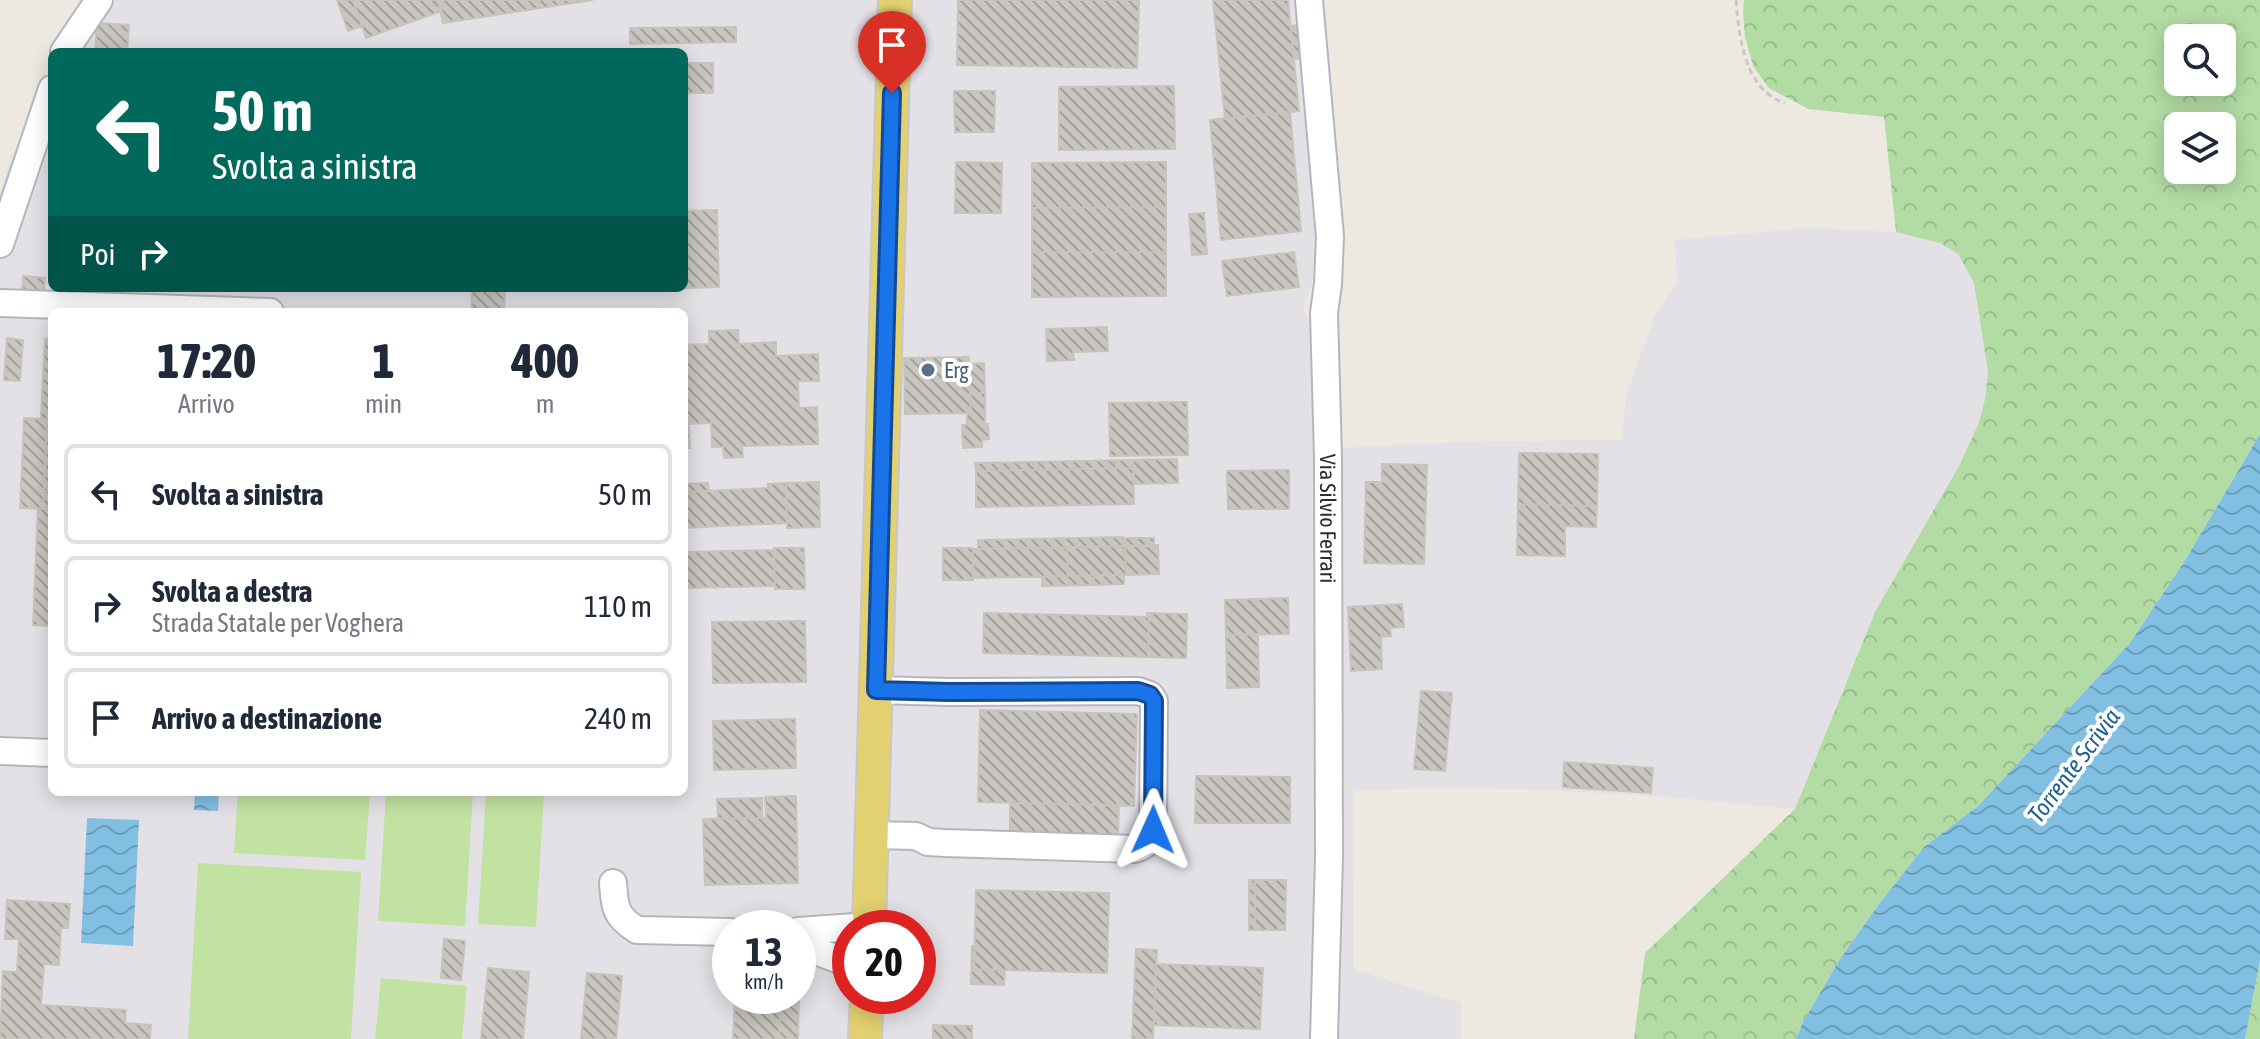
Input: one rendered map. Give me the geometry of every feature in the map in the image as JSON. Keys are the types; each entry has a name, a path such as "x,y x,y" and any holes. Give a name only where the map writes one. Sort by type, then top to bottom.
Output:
{"main road":[{"path":"870,910 895,0"},
{"path":"865,1039 866,1014"}],"street":[{"path":"67,48 99,0"},
{"name":"Via Silvio Ferrari","path":"1309,0 1330,237 1324,313 1328,458 1329,809 1324,1039"},
{"path":"0,244 48,101"},
{"path":"0,303 123,308"},
{"path":"872,835 916,836 928,842 945,843 1135,849 1145,846 1153,830 1154,701 1150,695 1138,691 876,690"},
{"path":"0,751 48,753"},
{"path":"613,883 618,914 637,930 712,932"}],"path":[{"path":"1736,0 1742,46 1751,73 1765,91 1785,103"}],"shaded area":[{"path":"83,0 1302,0 1319,216 1312,284 1303,310 1311,323 1315,369 1314,449 1487,441 1622,440 1626,396 1654,317 1677,283 1675,240 1809,228 1896,232 1940,243 1958,254 1974,283 1988,372 1978,425 1959,466 1875,612 1795,809 1666,797 1526,789 1354,791 1353,969 1461,1003 1461,1039 0,1039 0,194 9,164 48,75 48,292 688,292 688,48 60,48"}],"green space":[{"path":"1744,0 2260,0 2260,434 2184,562 2130,643 1978,806 1924,847 1840,959 1796,1039 1634,1039 1645,953 1795,809 1875,612 1959,466 1978,425 1985,400 1988,372 1974,283 1958,254 1940,243 1896,232 1884,117 1808,109 1769,88 1753,66 1745,37"},
{"path":"238,796 370,796 365,860 234,853"},
{"path":"386,796 473,796 465,926 378,921"},
{"path":"486,796 544,796 536,927 478,924"},
{"path":"198,863 361,872 351,1039 188,1039"},
{"path":"2260,960 2260,1039 2245,1039"},
{"path":"381,978 467,986 462,1039 375,1039"}],"water":[{"name":"Torrente Scrivia","path":"2260,434 2260,960 2245,1039 1796,1039 1840,959 1924,847 1978,806 2130,643 2184,562"},
{"path":"195,796 219,796 218,811 194,810"},
{"path":"87,818 139,820 133,946 81,943"}],"building":[{"path":"337,0 353,0 362,26 348,31"},
{"path":"353,0 438,0 442,11 366,38"},
{"path":"438,0 593,0 443,23"},
{"path":"958,0 1139,0 1137,68 957,65"},
{"path":"1213,0 1288,0 1299,111 1225,119"},
{"path":"97,23 129,25 127,48 95,48"},
{"path":"1305,24 1308,58 1294,59 1291,26"},
{"path":"736,27 736,42 630,44 630,28"},
{"path":"688,63 713,63 713,93 688,93"},
{"path":"1174,86 1175,149 1059,150 1059,87"},
{"path":"954,91 995,91 994,132 955,132"},
{"path":"1290,112 1301,231 1221,240 1210,120"},
{"path":"956,162 1002,163 1001,213 955,213"},
{"path":"1166,162 1166,207 1032,208 1032,163"},
{"path":"1166,207 1166,252 1032,252 1032,208"},
{"path":"717,210 719,287 688,288 688,211"},
{"path":"1204,213 1207,254 1192,255 1189,214"},
{"path":"1032,252 1166,252 1166,296 1032,297"},
{"path":"1294,252 1299,287 1227,296 1222,261"},
{"path":"23,276 45,278 44,295 22,294"},
{"path":"472,292 505,292 504,308 471,308"},
{"path":"1107,327 1108,351 1073,352 1074,360 1047,361 1046,329"},
{"path":"738,330 739,344 776,342 776,356 818,354 819,381 798,381 799,408 817,407 818,444 742,446 743,457 724,458 723,447 712,447 711,423 689,424 688,448 688,345 709,344 709,331"},
{"path":"7,338 23,340 20,381 4,380"},
{"path":"45,339 48,339 48,491 44,491 47,419 41,418"},
{"path":"969,357 971,413 905,414 904,358"},
{"path":"984,363 985,393 970,393 970,364"},
{"path":"970,393 985,393 985,424 988,424 989,439 982,440 982,447 963,448 962,425 967,425 967,413 971,413"},
{"path":"1187,402 1188,455 1110,456 1109,403"},
{"path":"24,418 47,419 43,509 20,508"},
{"path":"1519,453 1598,454 1597,506 1518,504"},
{"path":"1177,459 1178,483 1134,484 1133,460"},
{"path":"1133,460 1133,468 976,471 975,463"},
{"path":"1382,464 1427,465 1424,564 1364,563 1366,482 1382,482"},
{"path":"1133,468 1134,504 976,507 976,471"},
{"path":"1289,470 1289,509 1228,509 1227,471"},
{"path":"819,482 820,527 787,528 786,483"},
{"path":"708,483 709,491 688,492 688,484"},
{"path":"786,483 787,523 688,528 688,492 768,488 768,484"},
{"path":"44,491 48,491 48,626 33,625 38,509 43,509"},
{"path":"1518,504 1597,506 1596,527 1565,526 1565,556 1517,555"},
{"path":"1123,537 1123,546 978,549 978,540"},
{"path":"1123,538 1154,538 1154,546 1123,546"},
{"path":"1158,545 1159,574 1126,575 1125,546"},
{"path":"1125,546 1126,575 1068,576 1067,548"},
{"path":"774,548 804,548 805,589 775,589"},
{"path":"943,548 973,548 973,580 943,580"},
{"path":"1067,548 1068,576 973,578 973,549"},
{"path":"774,550 775,586 688,588 688,552"},
{"path":"1094,575 1124,575 1124,584 1094,585"},
{"path":"1094,575 1094,585 1042,586 1042,577"},
{"path":"1288,598 1289,634 1226,635 1225,600"},
{"path":"1402,604 1404,627 1390,628 1391,636 1381,637 1382,669 1351,671 1348,607"},
{"path":"984,613 1149,617 1148,657 983,653"},
{"path":"1147,613 1187,614 1186,658 1148,657"},
{"path":"805,621 806,682 713,683 712,622"},
{"path":"1258,634 1259,687 1227,688 1226,635"},
{"path":"1421,691 1452,693 1445,771 1414,769"},
{"path":"980,710 1137,714 1134,806 978,802"},
{"path":"795,719 796,768 714,770 713,721"},
{"path":"1564,762 1653,768 1651,793 1563,787"},
{"path":"1196,776 1290,777 1290,823 1195,823"},
{"path":"796,796 798,883 705,885 703,819 766,818 765,797"},
{"path":"762,798 762,818 718,819 717,799"},
{"path":"1010,803 1119,805 1118,836 1010,833"},
{"path":"1249,880 1255,880 1255,930 1249,930"},
{"path":"1255,880 1286,880 1285,930 1255,930"},
{"path":"976,890 1109,893 1107,973 974,969"},
{"path":"7,900 70,904 68,928 61,928 59,965 44,964 41,1005 126,1010 125,1023 151,1025 150,1039 0,1039 3,971 17,972 19,939 5,939"},
{"path":"444,939 465,941 461,980 441,978"},
{"path":"972,946 975,946 974,969 1005,970 1004,985 971,984"},
{"path":"1136,949 1157,950 1153,1039 1132,1039"},
{"path":"1156,964 1263,968 1260,1029 1154,1025"},
{"path":"488,968 529,972 523,1039 481,1039"},
{"path":"587,973 622,976 616,1039 581,1039"},
{"path":"734,1014 780,1014 779,1039 733,1039"},
{"path":"780,1014 799,1014 798,1039 779,1039"},
{"path":"933,1025 972,1026 972,1039 933,1039"}],"place":[{"name":"Erg","path":"928,370"}],"route":[{"path":"892,93 876,690 1138,691 1150,695 1154,701 1153,830"}]}
